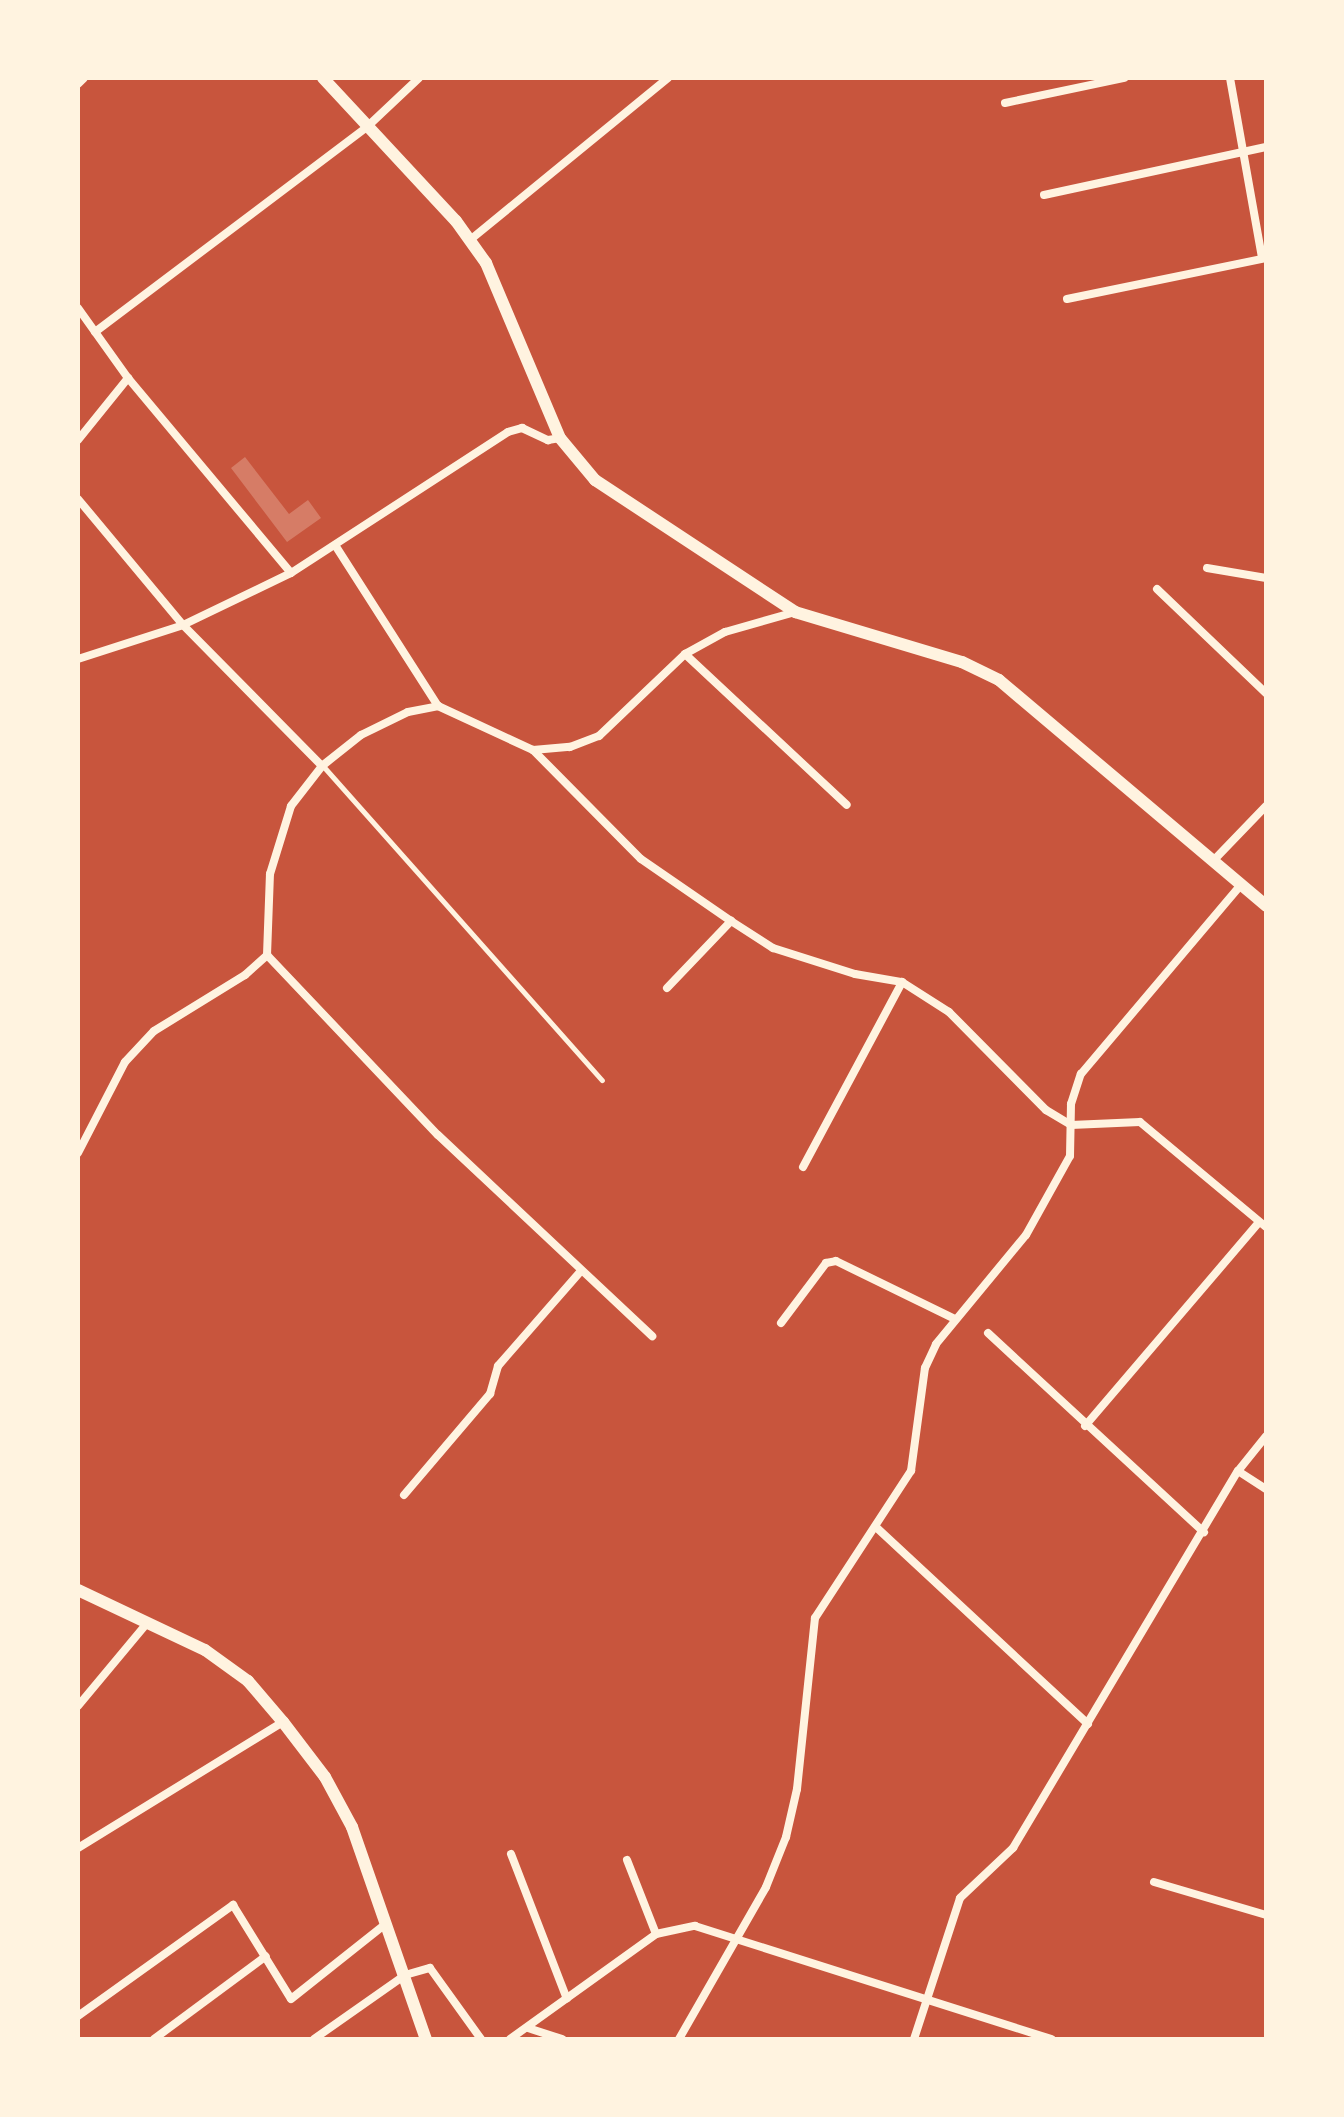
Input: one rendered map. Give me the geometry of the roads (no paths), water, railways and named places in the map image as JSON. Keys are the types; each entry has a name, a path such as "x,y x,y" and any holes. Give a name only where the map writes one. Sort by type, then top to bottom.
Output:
{"street":[{"path":"78,84 84,78"},
{"path":"323,78 470,240 508,309 560,438 615,497 795,612 962,662 999,680 1266,906"},
{"path":"95,332 368,126 419,78"},
{"path":"470,240 668,78"},
{"path":"1005,103 1124,78"},
{"path":"1067,299 1264,258 1230,78"},
{"path":"1044,195 1266,147"},
{"path":"78,308 128,378 291,573"},
{"path":"78,440 128,378"},
{"path":"78,659 183,625 291,573 508,432 522,428 548,440 560,438"},
{"path":"78,499 183,625 322,766"},
{"path":"335,545 438,706 533,750 641,859 773,948 855,974 902,982 949,1012 1046,1110 1071,1125 1140,1122 1263,1224 1085,1426"},
{"path":"1207,568 1266,578"},
{"path":"1157,589 1266,693"},
{"path":"533,750 570,747 599,736 685,654 725,632 795,612"},
{"path":"685,654 847,805"},
{"path":"78,1153 125,1062 154,1031 245,975 267,955 270,874 291,806 322,766 361,735 408,712 438,706"},
{"path":"1213,861 1266,806"},
{"path":"679,2039 731,1941 766,1887 786,1837 797,1789 815,1618 877,1528 911,1471 925,1368 955,1319 1026,1235 1070,1156 1071,1104 1081,1074 1241,885"},
{"path":"667,988 731,921"},
{"path":"267,955 438,1135 652,1336"},
{"path":"803,1167 902,982"},
{"path":"781,1323 826,1263 836,1261 955,1319"},
{"path":"404,1495 490,1394 498,1366 581,1271"},
{"path":"988,1333 1085,1426 1204,1532"},
{"path":"914,2039 960,1898 1013,1848 1238,1471 1266,1436"},
{"path":"1238,1471 1266,1489"},
{"path":"877,1528 1088,1724"},
{"path":"78,1590 205,1650 248,1681 283,1722 325,1777 352,1827 388,1922 426,2039"},
{"path":"78,1706 148,1622"},
{"path":"78,1848 283,1722"},
{"path":"511,1854 567,1999"},
{"path":"627,1860 656,1934"},
{"path":"1154,1882 1266,1915"},
{"path":"78,2016 233,1905 291,1999 388,1922"},
{"path":"510,2039 656,1934 695,1926 731,1941 926,2003 1052,2039"},
{"path":"154,2039 266,1956"},
{"path":"314,2039 405,1975 430,1968 440,1976 481,2039"},
{"path":"528,2028 562,2039"}],"lane":[{"path":"322,766 602,1080"}]}
